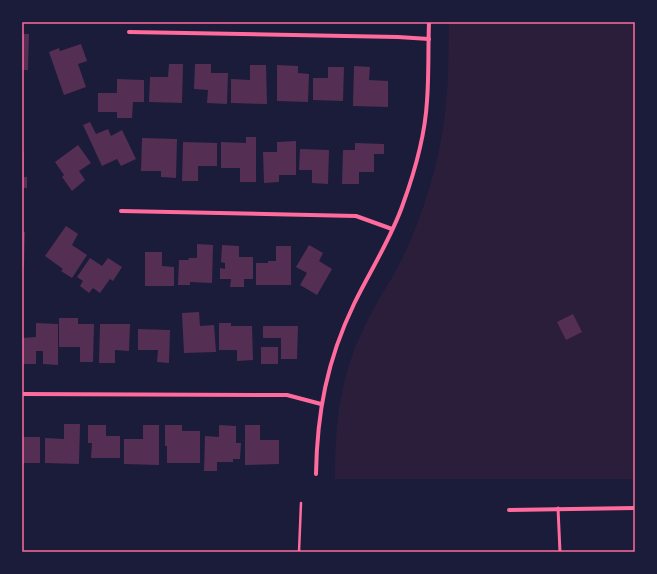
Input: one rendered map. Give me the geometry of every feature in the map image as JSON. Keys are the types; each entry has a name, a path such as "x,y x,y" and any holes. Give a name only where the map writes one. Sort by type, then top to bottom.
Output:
{"street":[{"path":"316,474 321,404 333,356 354,304 382,252 403,205 411,181 424,126 427,101 429,22"},
{"path":"129,32 429,39"},
{"path":"121,211 356,216 392,229"},
{"path":"22,394 287,395 321,404"},
{"path":"509,510 558,508 635,508"}],"lane":[{"path":"558,508 560,552"}],"path":[{"path":"299,552 301,503"}],"shaded area":[{"path":"449,22 635,22 635,479 335,479 337,428 341,396 349,364 365,325 397,270 414,232 429,190 437,158 446,108"}],"building":[{"path":"22,34 29,34 28,70 22,70"},
{"path":"81,44 87,61 78,64 86,87 64,95 49,52 59,48 60,51"},
{"path":"169,64 183,64 182,103 149,102 150,77 168,77"},
{"path":"195,64 211,64 211,73 228,73 227,104 207,103 208,90 194,89"},
{"path":"250,65 266,65 267,104 231,103 231,79 250,80"},
{"path":"277,65 298,66 298,73 309,74 308,102 277,101"},
{"path":"354,66 370,67 369,80 388,81 388,107 353,106"},
{"path":"328,67 344,67 343,101 313,100 313,78 328,78"},
{"path":"117,79 144,80 144,102 133,102 132,118 117,118 117,112 98,112 98,93 117,93"},
{"path":"90,122 96,134 108,129 111,136 122,130 136,159 121,166 117,159 102,166 83,125"},
{"path":"246,137 256,137 256,182 240,182 240,168 221,168 221,142 246,143"},
{"path":"142,138 177,139 176,178 161,177 161,171 141,171"},
{"path":"296,141 296,175 279,175 279,182 264,183 263,152 277,152 277,142"},
{"path":"183,142 217,143 217,166 198,166 198,181 182,181"},
{"path":"355,143 384,144 384,154 374,154 374,172 359,172 359,184 342,184 343,150 355,150"},
{"path":"78,145 91,163 79,171 85,180 72,191 62,177 64,175 55,162"},
{"path":"300,149 329,150 328,184 312,183 312,170 299,170"},
{"path":"22,152 24,152 24,177 27,177 27,188 22,188"},
{"path":"66,226 78,234 72,245 87,255 72,278 61,271 63,269 45,256"},
{"path":"22,232 25,232 24,266 22,266"},
{"path":"197,244 213,245 212,283 190,282 190,285 178,285 179,260 197,258"},
{"path":"222,245 239,246 239,257 253,257 253,279 244,279 244,287 230,287 231,279 220,279 220,268 225,269 225,263 221,262"},
{"path":"309,245 323,253 319,261 332,269 317,295 300,285 307,273 296,267"},
{"path":"276,246 291,246 291,285 256,285 256,263 276,261"},
{"path":"145,252 162,252 162,266 174,267 174,286 145,286"},
{"path":"90,258 102,266 108,258 122,267 113,281 110,279 100,293 93,288 89,293 80,286 83,281 77,277"},
{"path":"199,312 200,326 214,325 216,352 184,353 182,313"},
{"path":"573,314 582,332 566,340 557,322"},
{"path":"59,318 78,318 78,324 94,324 93,362 80,362 80,347 59,347"},
{"path":"36,323 58,324 58,365 43,364 43,351 36,351 36,364 23,364 22,338 36,337"},
{"path":"219,323 231,323 231,326 252,326 253,360 237,361 237,350 219,350"},
{"path":"100,324 130,324 129,351 115,350 115,363 99,363"},
{"path":"263,326 298,326 297,359 281,359 281,338 263,338"},
{"path":"138,329 170,330 169,363 157,362 158,350 138,350"},
{"path":"261,347 278,347 278,364 261,364"},
{"path":"64,424 80,424 79,464 45,463 45,438 64,439"},
{"path":"88,425 106,425 106,436 120,436 120,458 91,458 92,443 88,443"},
{"path":"143,425 159,425 159,465 124,464 124,439 143,439"},
{"path":"165,425 182,425 182,431 200,431 200,463 167,463"},
{"path":"219,425 236,426 236,443 241,443 240,459 233,459 233,462 217,462 217,471 204,471 205,436 219,437"},
{"path":"245,425 260,425 260,440 279,440 279,464 245,465"},
{"path":"22,437 40,437 40,463 22,463"}]}
